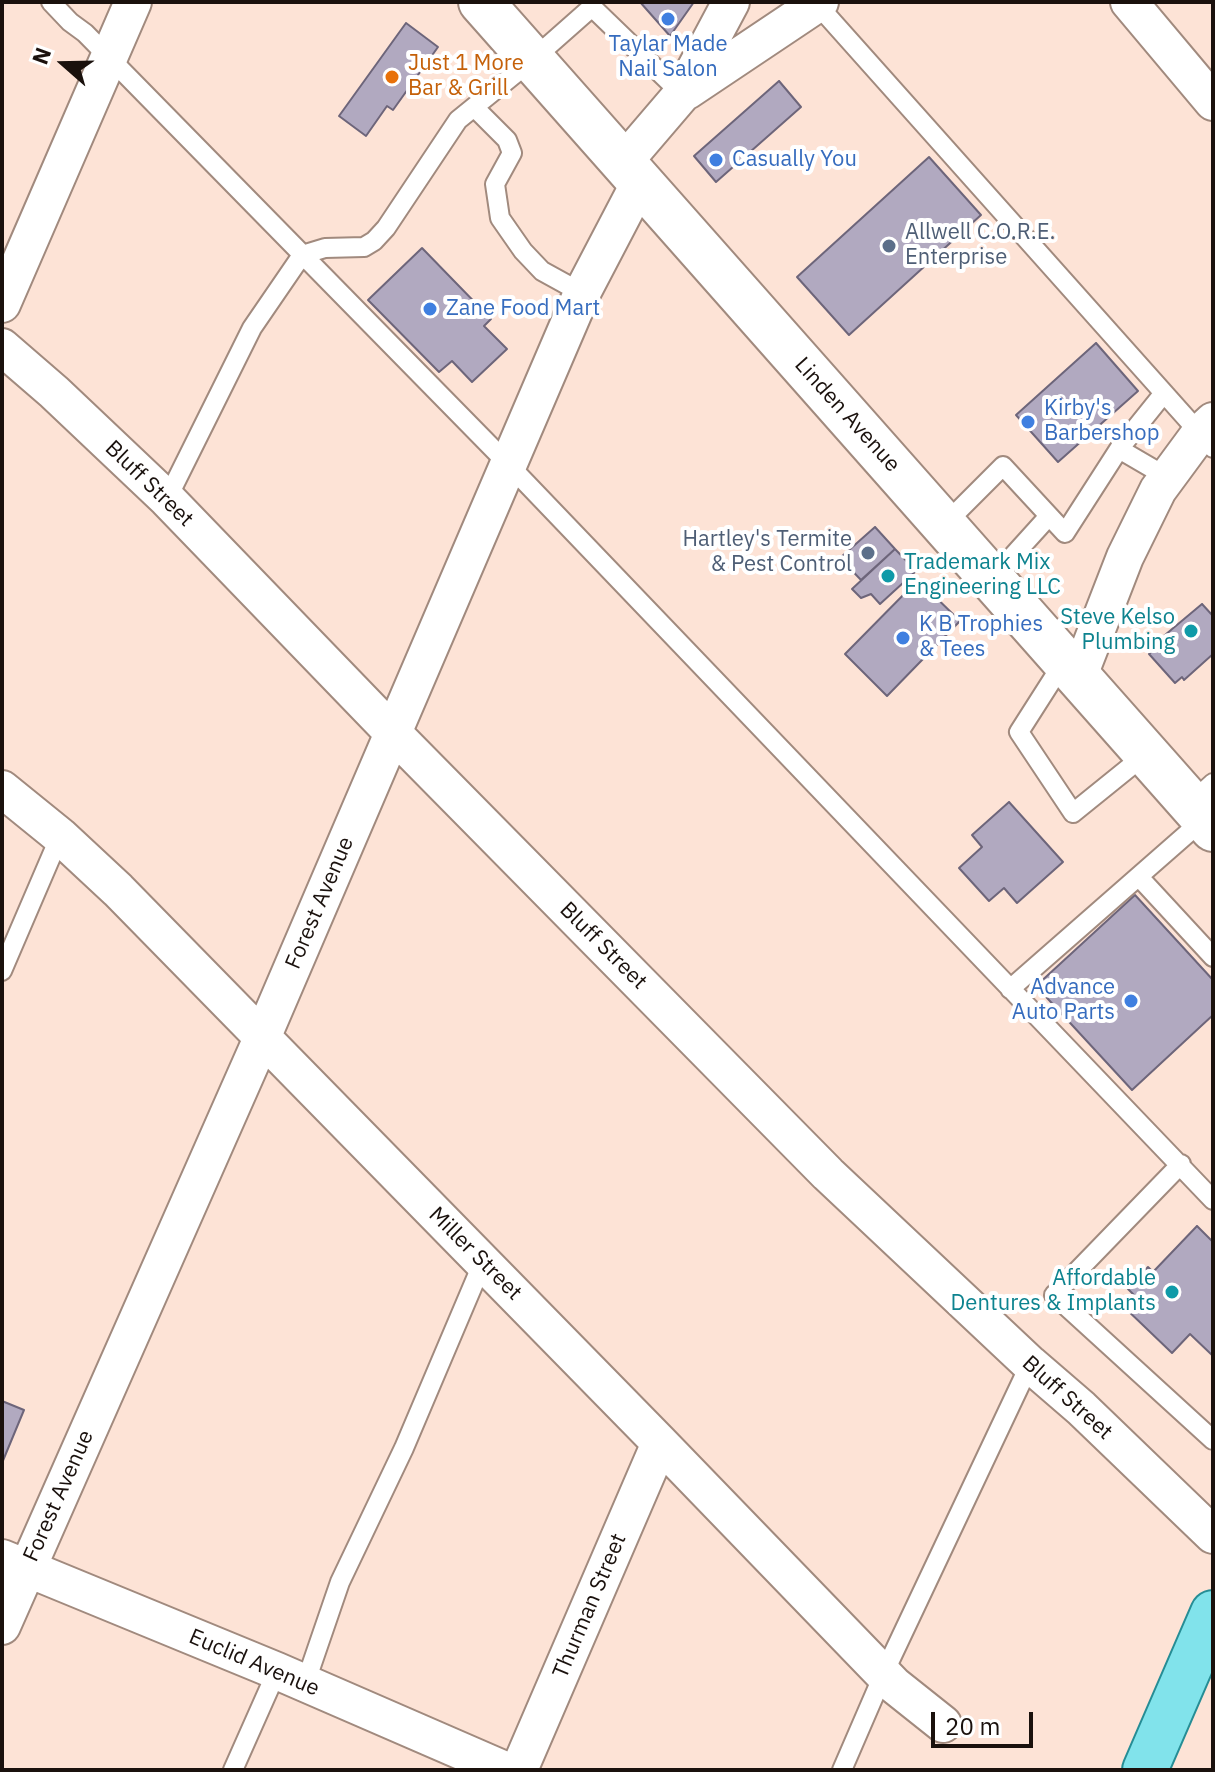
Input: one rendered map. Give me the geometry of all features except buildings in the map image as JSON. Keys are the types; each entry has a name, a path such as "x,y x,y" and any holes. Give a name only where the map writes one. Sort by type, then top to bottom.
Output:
{"main road":[{"path":"1145,1770 1213,1613"}],"street":[{"path":"2,304 133,2"},
{"name":"Linden Avenue","path":"481,2 1146,754 1205,809"},
{"name":"Forest Avenue","path":"2,1626 14,1564 262,1038 631,172 682,94 731,2"},
{"path":"1129,2 1213,102"},
{"name":"Forest Avenue","path":"682,94 818,3"},
{"name":"Bluff Street","path":"2,347 167,499 828,1174 1213,1535"},
{"path":"1071,670 1158,490 1209,434"},
{"name":"Miller Street","path":"2,789 60,836 118,890 894,1685 943,1724"},
{"name":"Thurman Street","path":"519,1770 660,1443"},
{"name":"Euclid Avenue","path":"14,1564 505,1770"}],"lane":[{"path":"51,2 109,57 508,464 1213,1200"},
{"path":"818,3 1164,393 1209,434"},
{"path":"167,499 252,328 302,255 325,248 364,247 374,241 386,228 458,120 592,7 682,94"},
{"path":"475,108 507,140 512,153 495,184 500,218 523,251 542,271 582,293"},
{"path":"944,525 1003,466 1065,533 1119,449 1164,393"},
{"path":"1119,449 1167,477"},
{"path":"991,580 1049,516"},
{"path":"1071,670 1019,732 1073,813 1146,754"},
{"path":"1010,989 1139,877 1205,809"},
{"path":"2,971 60,836"},
{"path":"1139,877 1213,957"},
{"path":"1181,1164 1054,1295 1213,1440"},
{"path":"233,1770 291,1678 340,1582 404,1448 483,1262"},
{"path":"842,1770 884,1673 1030,1364"}],"place":[{"name":"Taylar Made Nail Salon","path":"668,19"},
{"name":"Just 1 More Bar & Grill","path":"392,77"},
{"name":"Casually You","path":"716,160"},
{"name":"Allwell C.O.R.E. Enterprise","path":"889,246"},
{"name":"Zane Food Mart","path":"430,309"},
{"name":"Kirby's Barbershop","path":"1028,422"},
{"name":"Hartley's Termite & Pest Control","path":"868,553"},
{"name":"Trademark Mix Engineering LLC","path":"888,576"},
{"name":"Steve Kelso Plumbing","path":"1191,631"},
{"name":"K B Trophies & Tees","path":"903,638"},
{"name":"Advance Auto Parts","path":"1131,1001"},
{"name":"Affordable Dentures & Implants","path":"1172,1292"}]}
